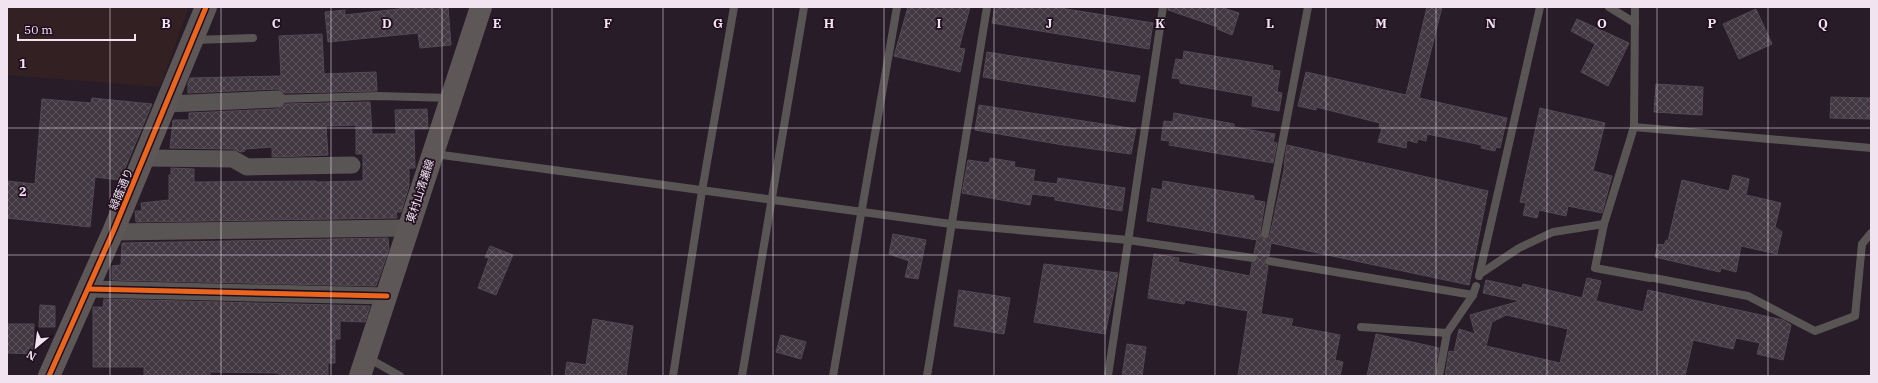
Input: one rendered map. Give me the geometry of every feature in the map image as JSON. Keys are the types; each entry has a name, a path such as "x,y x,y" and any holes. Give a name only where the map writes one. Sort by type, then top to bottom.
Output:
{"street":[{"name":"緑蔭通り","path":"49,376 89,289 145,158 206,7"},
{"name":"東村山清瀬線","path":"364,367 481,7"},
{"path":"167,104 277,98"},
{"path":"145,158 233,159 247,167 352,165"},
{"path":"113,232 408,228"},
{"path":"89,289 387,296"}],"lane":[{"path":"673,376 702,190 734,7"},
{"path":"742,376 804,7"},
{"path":"833,376 897,7"},
{"path":"927,376 987,7"},
{"path":"1108,376 1163,7"},
{"path":"1265,234 1308,7"},
{"path":"1439,376 1447,333 1477,283 1540,7"},
{"path":"1610,7 1635,23"},
{"path":"1635,7 1634,126 1604,224 1595,268 1748,296 1815,331 1855,316 1862,244 1871,233"},
{"path":"193,40 253,38"},
{"path":"277,98 378,96 452,98"},
{"path":"1634,126 1871,148"},
{"path":"433,154 951,224 1128,240 1253,258"},
{"path":"1269,261 1477,283 1519,248 1553,232 1604,224"},
{"path":"1361,327 1447,333"},
{"path":"364,367 400,376"}],"shaded area":[{"path":"7,7 189,7 160,87 7,75"}],"building":[{"path":"416,7 448,7 451,45 420,48 418,33 328,42 325,12 345,10 345,15"},
{"path":"908,7 970,7 959,48 965,49 960,72 894,56"},
{"path":"995,7 1054,7 1153,23 1149,49 992,23"},
{"path":"1168,7 1220,7 1239,13 1232,35 1217,29 1218,27 1168,10"},
{"path":"1427,7 1442,7 1419,98 1507,118 1500,148 1496,147 1495,151 1481,148 1482,145 1427,134 1426,141 1418,139 1417,143 1407,140 1406,148 1378,142 1382,128 1379,128 1380,123 1316,107 1316,110 1298,106 1306,72 1406,95"},
{"path":"1756,9 1772,44 1739,59 1723,24"},
{"path":"1577,19 1629,43 1608,86 1581,72 1595,44 1571,31"},
{"path":"322,34 324,74 376,72 377,91 285,93 277,89 188,93 188,83 190,78 281,76 279,36"},
{"path":"1184,51 1273,66 1272,70 1280,71 1277,92 1282,93 1279,111 1252,106 1253,96 1180,83 1180,79 1172,78 1176,59 1183,60"},
{"path":"987,52 1140,76 1135,102 983,77"},
{"path":"1656,84 1703,87 1702,115 1654,112"},
{"path":"1831,97 1871,98 1871,119 1830,118"},
{"path":"92,98 152,104 120,180 95,177 90,227 7,218 7,181 35,184 42,99 91,103"},
{"path":"370,102 372,134 396,134 395,110 427,109 428,129 414,129 415,168 409,168 409,186 401,212 396,212 397,218 136,222 135,211 142,211 141,203 169,200 169,175 171,175 171,168 194,169 194,182 363,181 363,154 356,154 356,125 326,126 328,155 272,157 272,147 245,149 245,151 241,152 233,149 170,148 173,120 189,120 189,113 277,109 285,104"},
{"path":"979,105 1136,129 1131,154 1063,145 975,130"},
{"path":"1540,108 1605,123 1593,171 1612,176 1602,213 1568,206 1566,216 1539,210 1537,218 1523,215 1526,203 1520,202"},
{"path":"1174,113 1234,124 1234,127 1275,134 1273,142 1277,143 1273,163 1169,145 1170,141 1161,140 1164,121 1173,122"},
{"path":"1287,145 1488,191 1469,285 1271,243 1269,256 1265,257 1264,260 1265,265 1268,266 1261,314 1293,319 1291,326 1340,335 1335,360 1343,362 1340,376 1238,376 1248,311 1185,300 1184,304 1148,298 1154,254 1179,258 1178,262 1250,276 1252,263 1257,262 1258,258 1254,253 1257,240 1147,221 1152,188 1162,190 1163,181 1254,196 1254,200 1265,202 1260,233 1261,238 1266,239 1270,235 1285,165"},
{"path":"990,158 1015,162 1014,167 1035,170 1033,181 1057,184 1058,178 1125,188 1122,211 1055,200 1055,197 1032,194 1030,205 962,193 968,160 989,163"},
{"path":"1733,175 1749,179 1746,195 1781,203 1775,227 1782,232 1777,254 1741,246 1736,272 1721,268 1720,272 1655,257 1658,244 1664,245 1666,240 1668,241 1682,180 1729,191"},
{"path":"893,234 926,240 918,279 905,277 909,261 889,254"},
{"path":"388,238 389,249 376,286 112,280 112,266 121,265 122,243"},
{"path":"490,246 513,255 496,295 478,288 489,258 485,257"},
{"path":"1044,264 1118,273 1105,334 1034,322"},
{"path":"1587,278 1601,281 1596,301 1643,312 1648,290 1783,320 1791,325 1783,360 1757,354 1760,343 1736,338 1733,349 1693,340 1685,376 1445,376 1449,351 1454,352 1459,329 1475,334 1470,315 1520,301 1483,293 1486,280 1522,288 1523,284 1582,298","holes":["1506,315 1568,329 1560,363 1486,346 1492,322"]},
{"path":"959,290 1010,298 1004,334 954,326"},
{"path":"104,299 370,306 365,322 340,321 340,339 335,339 335,363 328,363 328,376 279,376 279,373 210,372 210,376 144,376 144,367 93,367 93,307 103,307"},
{"path":"40,305 55,306 55,327 39,327"},
{"path":"593,319 633,326 626,376 565,376 567,362 586,365"},
{"path":"7,324 34,324 33,354 7,353"},
{"path":"1376,334 1439,348 1434,376 1367,376"},
{"path":"781,335 806,342 801,359 776,352"},
{"path":"1127,344 1146,347 1142,376 1122,376"}],"cycle path":[{"path":"49,376 113,232 206,7"},
{"path":"89,289 387,296"}]}
